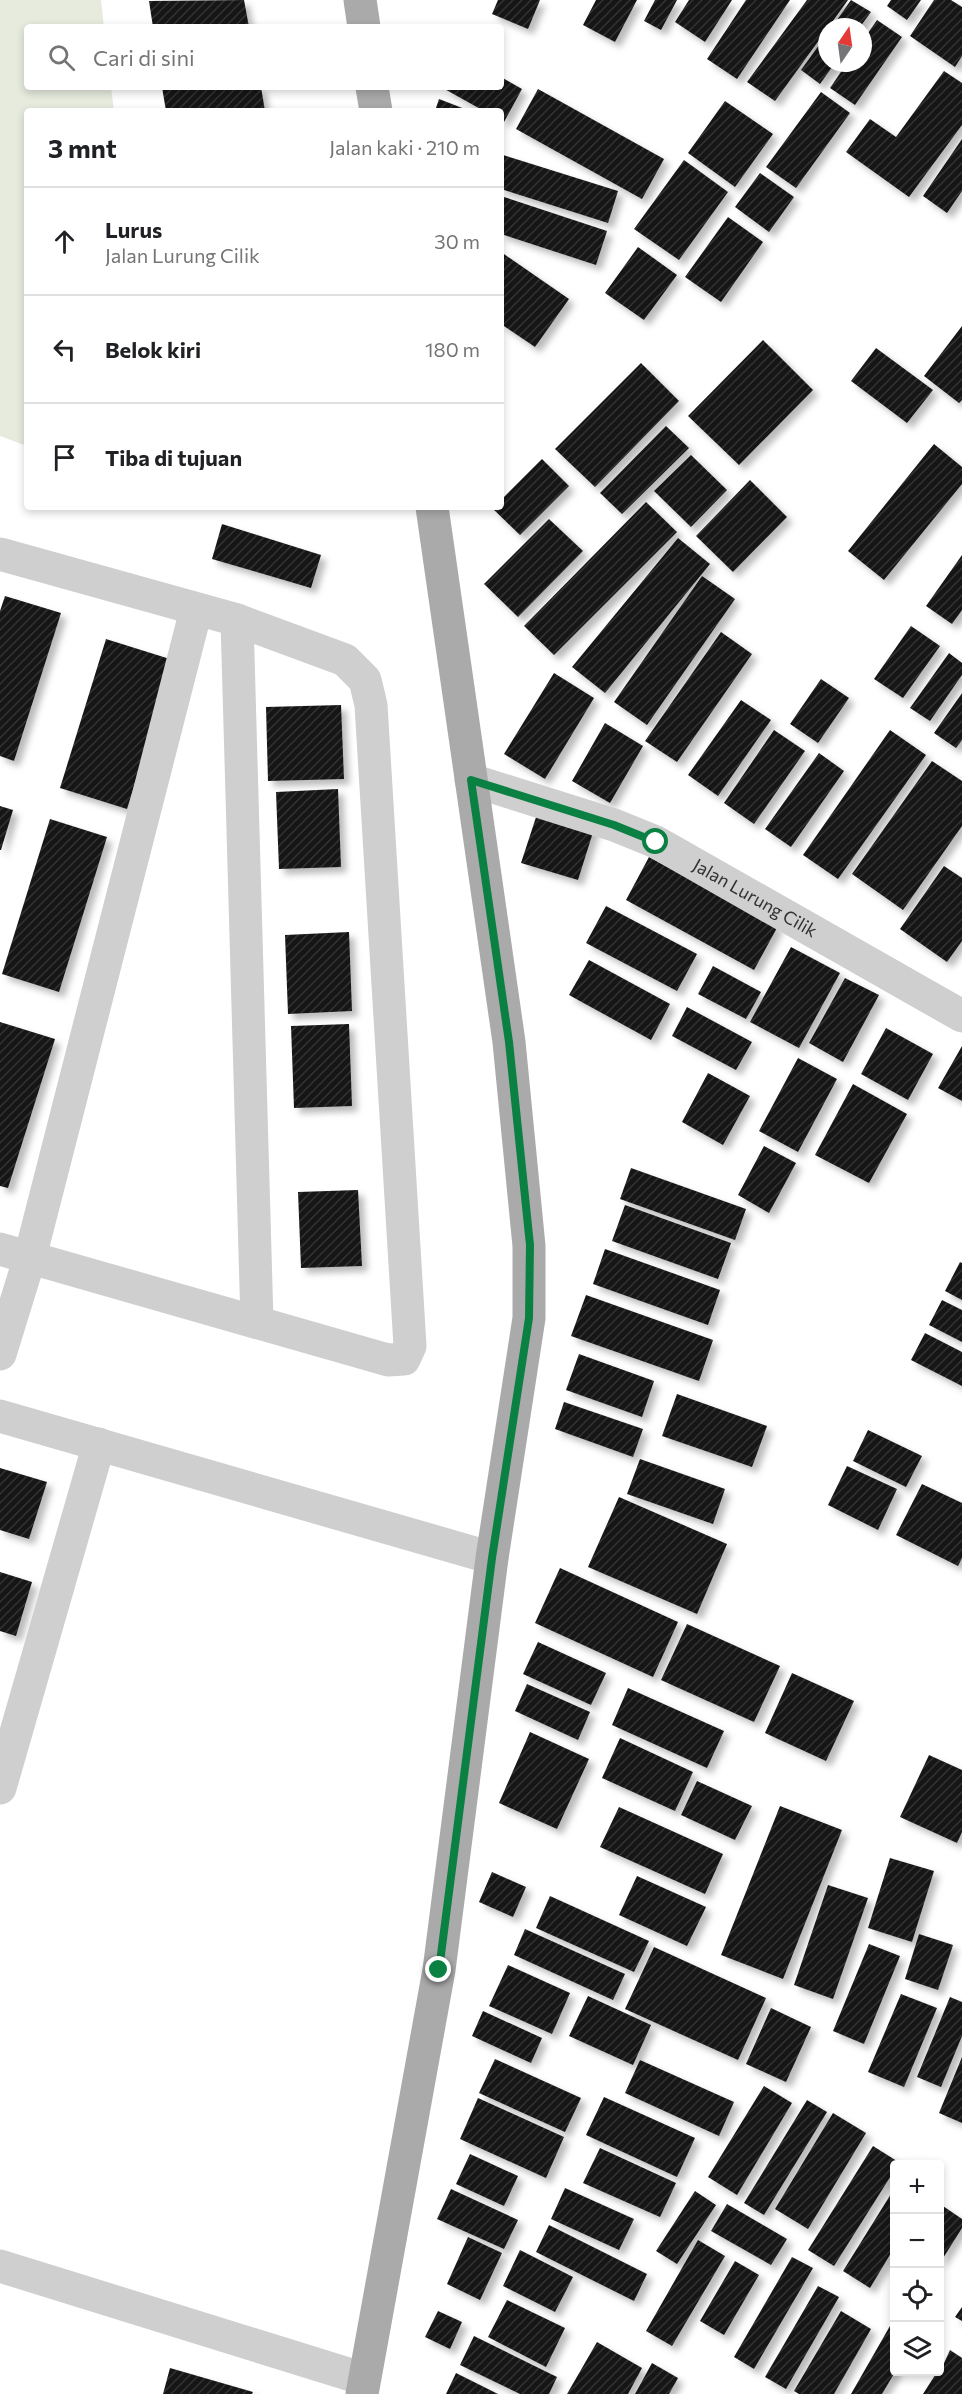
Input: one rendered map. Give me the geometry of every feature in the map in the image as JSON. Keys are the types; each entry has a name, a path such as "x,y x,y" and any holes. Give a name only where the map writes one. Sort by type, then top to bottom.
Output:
{"main road":[{"path":"360,0 364,24"},
{"path":"372,90 376,108"},
{"path":"363,2387 439,1970 492,1558 529,1318 530,1245 509,1042 432,510"}],"street":[{"path":"0,554 237,620 345,660 365,680 371,705 410,1346 404,1359 388,1360 15,1253"},
{"path":"0,1354 15,1253 196,610"},
{"path":"237,620 257,1322"},
{"name":"Jalan Lurung Cilik","path":"471,780 614,825 656,842 962,1016"},
{"path":"0,1416 492,1558"},
{"path":"0,1788 99,1444"},
{"path":"0,2266 363,2387"}],"shaded area":[{"path":"0,0 101,0 104,24 24,24 24,90 111,90 114,108 24,108 24,445 0,436"}],"building":[{"path":"244,0 248,24 153,24 149,1"},
{"path":"498,0 540,0 528,29 492,14"},
{"path":"596,0 637,0 615,42 583,25"},
{"path":"655,0 677,0 661,30 644,21"},
{"path":"689,0 732,0 705,42 675,22"},
{"path":"746,0 790,0 737,79 707,59"},
{"path":"807,0 848,0 835,18 818,18 818,42 775,101 747,82"},
{"path":"851,0 871,12 867,18 838,18"},
{"path":"891,0 921,0 907,20 887,6"},
{"path":"934,0 951,0 962,7 962,56 955,67 910,36"},
{"path":"877,20 902,37 855,105 830,88 841,72 872,72 872,27"},
{"path":"818,46 818,72 829,72 820,84 801,70"},
{"path":"944,71 962,83 962,125 909,197 846,152 870,119 896,137"},
{"path":"504,79 522,89 504,122 504,108 479,108 446,90 504,90"},
{"path":"538,89 664,159 642,199 516,129"},
{"path":"162,90 262,90 264,108 166,108"},
{"path":"821,92 850,113 796,188 766,167"},
{"path":"439,99 462,108 436,108"},
{"path":"725,101 773,134 735,187 688,153"},
{"path":"962,139 962,191 947,213 923,196"},
{"path":"504,155 618,191 608,223 504,190"},
{"path":"684,160 728,192 679,260 634,229"},
{"path":"760,173 794,197 769,232 735,207"},
{"path":"504,197 607,231 596,265 504,235"},
{"path":"728,217 763,242 721,302 685,277"},
{"path":"638,247 677,275 644,320 605,293"},
{"path":"504,254 569,299 535,347 504,326"},
{"path":"962,326 962,400 959,403 924,376"},
{"path":"763,340 813,390 739,465 688,416"},
{"path":"876,348 933,390 907,423 851,381"},
{"path":"641,363 679,401 595,487 555,449"},
{"path":"666,426 689,448 622,514 600,493"},
{"path":"934,444 962,467 962,484 884,580 848,551"},
{"path":"691,455 727,490 691,527 654,491"},
{"path":"542,459 569,486 520,535 494,510 504,510 504,497"},
{"path":"750,480 787,517 733,572 696,536"},
{"path":"646,502 677,532 554,655 524,626"},
{"path":"549,519 583,551 518,617 484,584"},
{"path":"222,524 321,555 311,588 212,559"},
{"path":"678,538 710,564 605,693 572,667"},
{"path":"962,555 962,610 952,624 926,606"},
{"path":"702,576 735,599 647,725 614,702"},
{"path":"5,596 61,613 14,761 0,756 0,611"},
{"path":"911,626 940,646 903,698 874,679"},
{"path":"721,632 752,654 677,762 645,741"},
{"path":"106,639 173,660 127,809 60,788"},
{"path":"949,653 962,663 962,675 930,721 910,708"},
{"path":"554,673 594,698 545,779 504,754"},
{"path":"821,679 849,698 818,743 790,724"},
{"path":"962,693 962,740 956,748 934,733"},
{"path":"741,700 771,720 718,796 688,775"},
{"path":"341,705 344,779 268,781 266,707"},
{"path":"605,723 643,746 610,803 572,781"},
{"path":"774,730 805,751 754,824 724,803"},
{"path":"890,730 926,755 838,879 803,855"},
{"path":"819,753 844,771 791,847 765,829"},
{"path":"932,761 962,781 962,826 903,910 852,874"},
{"path":"338,789 341,867 279,869 276,792"},
{"path":"0,806 13,810 1,850 0,850"},
{"path":"539,808 595,826 578,880 521,863"},
{"path":"50,819 107,837 59,992 2,974"},
{"path":"649,857 778,926 754,970 626,900"},
{"path":"944,866 962,878 962,941 947,962 900,929"},
{"path":"606,906 697,954 677,991 586,943"},
{"path":"349,932 352,1011 288,1014 285,935"},
{"path":"791,947 840,973 799,1048 750,1022"},
{"path":"589,960 670,1004 651,1040 569,995"},
{"path":"713,966 761,992 746,1019 698,994"},
{"path":"845,978 879,995 843,1062 809,1043"},
{"path":"687,1007 752,1042 736,1070 672,1036"},
{"path":"0,1022 55,1039 8,1188 0,1186"},
{"path":"349,1024 352,1106 294,1108 291,1026"},
{"path":"886,1028 933,1054 908,1100 861,1074"},
{"path":"962,1046 962,1101 938,1088"},
{"path":"798,1058 837,1079 798,1152 759,1131"},
{"path":"708,1073 750,1096 723,1145 682,1122"},
{"path":"853,1084 907,1114 869,1183 815,1155"},
{"path":"764,1146 796,1163 769,1213 738,1195"},
{"path":"631,1168 746,1209 735,1240 620,1199"},
{"path":"358,1190 362,1266 301,1268 298,1192"},
{"path":"625,1205 731,1243 718,1279 612,1241"},
{"path":"605,1249 720,1290 708,1325 593,1284"},
{"path":"960,1262 962,1263 962,1300 945,1291"},
{"path":"586,1295 713,1340 699,1381 571,1336"},
{"path":"942,1300 962,1310 962,1342 929,1325"},
{"path":"925,1333 962,1352 962,1386 911,1360"},
{"path":"579,1354 654,1381 642,1417 566,1390"},
{"path":"677,1394 767,1426 752,1467 662,1436"},
{"path":"564,1402 643,1429 633,1457 555,1429"},
{"path":"868,1430 922,1456 906,1487 853,1461"},
{"path":"640,1459 725,1489 713,1524 627,1494"},
{"path":"847,1466 897,1489 878,1530 828,1505"},
{"path":"0,1468 47,1482 29,1539 0,1530"},
{"path":"922,1484 962,1503 962,1558 958,1566 896,1535"},
{"path":"619,1497 727,1544 697,1614 588,1567"},
{"path":"560,1568 678,1622 653,1677 535,1623"},
{"path":"0,1572 32,1582 16,1636 0,1631"},
{"path":"687,1624 780,1666 754,1722 661,1680"},
{"path":"538,1642 606,1673 591,1705 523,1674"},
{"path":"792,1673 854,1701 826,1761 765,1733"},
{"path":"527,1684 590,1712 578,1740 515,1711"},
{"path":"628,1688 724,1731 707,1768 612,1725"},
{"path":"530,1732 589,1759 557,1829 499,1803"},
{"path":"620,1738 693,1772 675,1811 602,1778"},
{"path":"929,1755 962,1770 962,1832 957,1843 900,1817"},
{"path":"697,1781 752,1806 735,1840 681,1815"},
{"path":"780,1806 842,1830 783,1979 721,1955"},
{"path":"619,1807 723,1854 705,1894 600,1847"},
{"path":"890,1858 934,1871 912,1942 868,1928"},
{"path":"492,1872 526,1887 513,1917 479,1902"},
{"path":"637,1876 706,1907 687,1946 619,1915"},
{"path":"828,1885 868,1898 833,1999 794,1985"},
{"path":"550,1896 649,1941 634,1972 536,1928"},
{"path":"525,1929 625,1974 613,2000 514,1955"},
{"path":"919,1934 953,1945 938,1990 905,1979"},
{"path":"869,1944 900,1956 864,2044 833,2031"},
{"path":"654,1947 766,1998 738,2060 625,2009"},
{"path":"508,1965 570,1993 552,2034 489,2006"},
{"path":"901,1994 937,2008 904,2087 868,2072"},
{"path":"588,1996 651,2025 633,2065 569,2036"},
{"path":"950,1997 962,2002 962,2036 941,2087 917,2077"},
{"path":"771,2008 811,2027 786,2082 746,2064"},
{"path":"483,2011 542,2038 531,2063 472,2036"},
{"path":"962,2057 962,2123 939,2113"},
{"path":"495,2059 581,2098 565,2132 479,2093"},
{"path":"640,2060 734,2102 719,2136 625,2093"},
{"path":"764,2086 792,2103 737,2195 708,2177"},
{"path":"604,2097 695,2138 677,2177 586,2135"},
{"path":"478,2098 564,2137 546,2178 460,2139"},
{"path":"807,2100 827,2112 764,2215 744,2203"},
{"path":"833,2113 866,2133 808,2229 775,2209"},
{"path":"873,2146 895,2160 890,2160 890,2177 834,2266 808,2250"},
{"path":"600,2148 676,2183 660,2217 583,2183"},
{"path":"470,2154 518,2176 504,2206 456,2184"},
{"path":"565,2188 634,2219 619,2250 551,2219"},
{"path":"451,2189 518,2220 504,2249 437,2219"},
{"path":"695,2191 716,2205 677,2264 656,2251"},
{"path":"890,2195 890,2255 870,2288 843,2271"},
{"path":"727,2204 787,2239 771,2265 711,2231"},
{"path":"944,2207 962,2219 962,2228 944,2257"},
{"path":"549,2225 647,2274 634,2301 536,2252"},
{"path":"468,2237 502,2253 480,2300 447,2284"},
{"path":"698,2240 725,2256 672,2346 646,2331"},
{"path":"520,2250 573,2277 555,2312 503,2286"},
{"path":"792,2257 813,2268 754,2369 734,2357"},
{"path":"735,2261 759,2275 724,2335 700,2321"},
{"path":"818,2286 839,2297 786,2389 765,2377"},
{"path":"507,2300 565,2328 546,2367 488,2337"},
{"path":"962,2307 962,2321 955,2317"},
{"path":"438,2311 462,2322 450,2349 425,2337"},
{"path":"841,2311 871,2329 834,2394 799,2394 794,2391"},
{"path":"890,2326 890,2376 893,2376 882,2394 851,2394"},
{"path":"474,2336 557,2377 549,2394 520,2394 460,2365"},
{"path":"597,2342 642,2368 628,2394 567,2394"},
{"path":"950,2350 962,2358 962,2394 923,2394 934,2376 944,2376 944,2363"},
{"path":"652,2363 678,2378 669,2394 635,2394"},
{"path":"170,2368 253,2392 252,2394 163,2394"},
{"path":"456,2373 498,2394 446,2394"}],"route":[{"path":"439,1970 492,1558 529,1318 530,1245 509,1042 471,780 614,825 656,842"}]}
